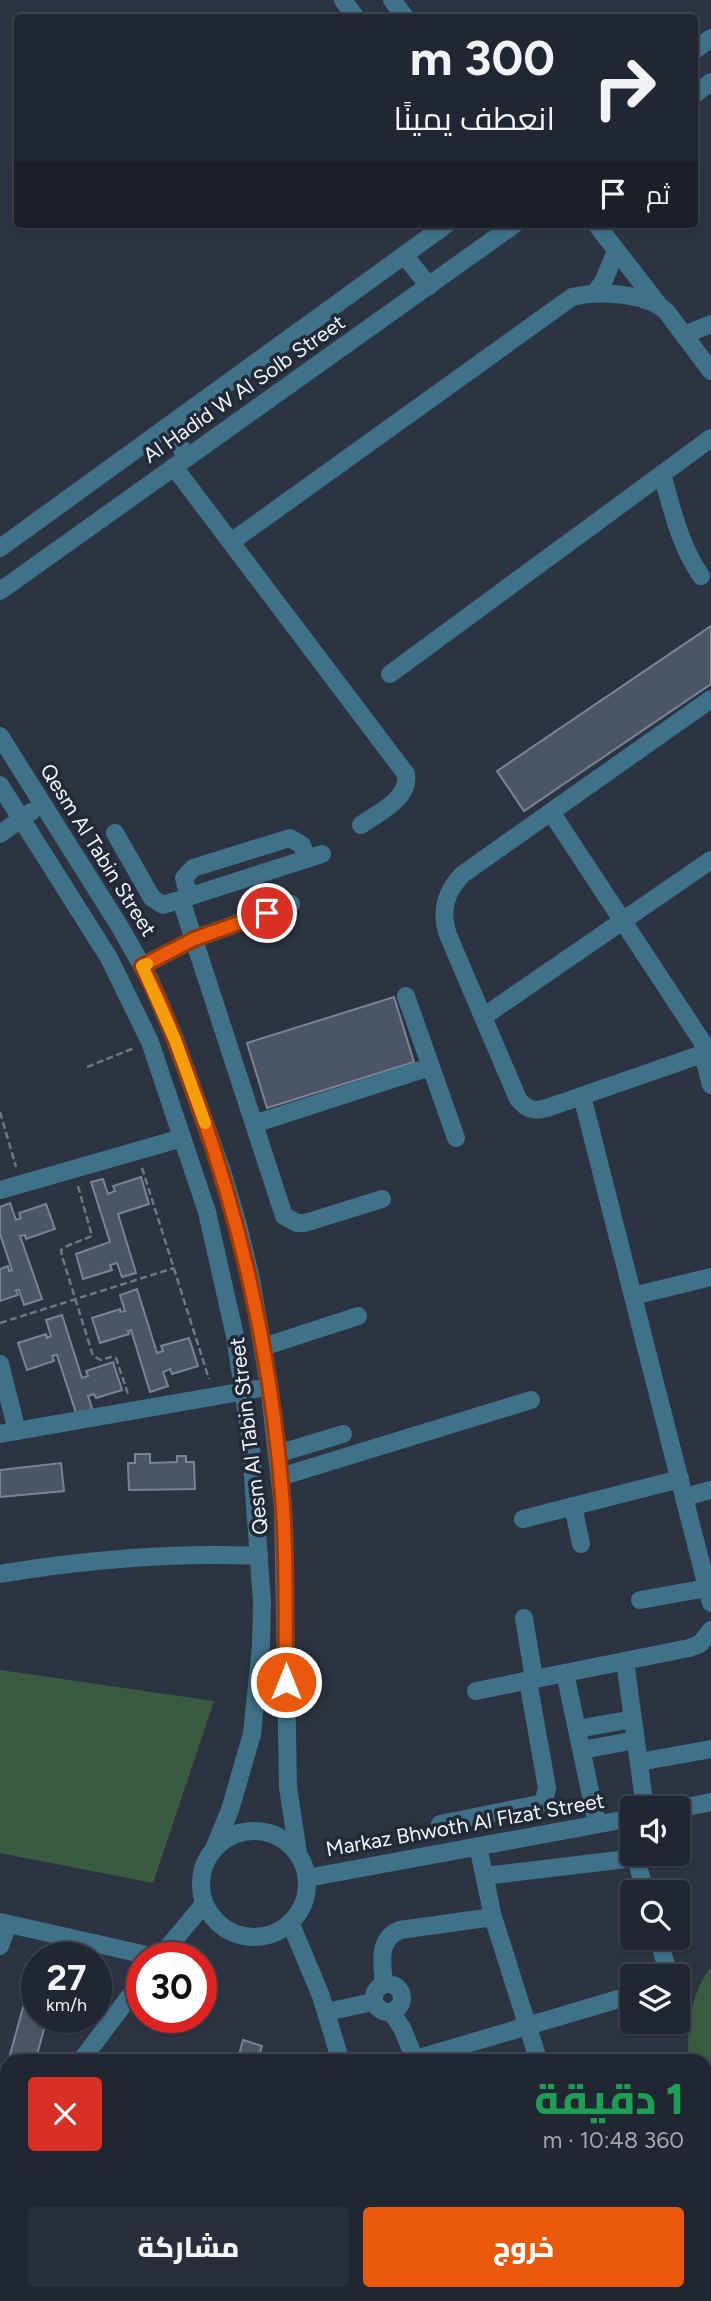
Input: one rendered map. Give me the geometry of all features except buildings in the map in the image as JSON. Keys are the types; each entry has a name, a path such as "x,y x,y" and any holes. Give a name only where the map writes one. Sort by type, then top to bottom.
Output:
{"street":[{"path":"392,0 403,14"},
{"name":"Al Hadid W Al Solb Street","path":"0,548 441,228"},
{"name":"Al Hadid W Al Solb Street","path":"0,591 509,228"},
{"path":"599,228 711,371"},
{"path":"595,293 604,280 616,251"},
{"path":"404,255 429,286"},
{"path":"231,542 572,297 595,293 646,299 658,304"},
{"path":"684,335 711,324"},
{"path":"166,428 181,462 231,542 406,774 404,792 361,824"},
{"path":"390,674 711,438"},
{"path":"662,474 682,542 701,576"},
{"path":"708,1052 582,1096 539,1110 530,1110 518,1099 444,922 443,909 447,896 463,874 711,699"},
{"name":"Qesm Al Tabin Street","path":"0,736 142,966 175,1040 222,1171 251,1279 269,1386 280,1478 285,1557 288,1787 298,1853"},
{"name":"Qesm Al Tabin Street","path":"0,785 108,958 150,1042 207,1212 235,1336 250,1435 259,1556 261,1646 252,1734 238,1784 215,1846"},
{"path":"0,834 42,804"},
{"path":"551,813 708,1052 711,1085"},
{"path":"115,833 157,903 163,905 185,898 314,856 290,838 193,868 184,878 185,898 194,939 282,1210 290,1220 305,1223 382,1199"},
{"path":"483,1017 711,860"},
{"path":"142,966 194,939 291,904"},
{"path":"406,996 456,1138"},
{"path":"254,1124 430,1067"},
{"path":"582,1096 709,1595 640,1600"},
{"path":"0,1190 182,1138"},
{"path":"633,1296 711,1277"},
{"path":"262,1347 358,1317"},
{"path":"0,1364 9,1433 269,1386"},
{"path":"280,1478 531,1400"},
{"path":"277,1454 343,1434"},
{"path":"523,1519 573,1506 682,1488 711,1490"},
{"path":"573,1506 580,1544"},
{"path":"0,1574 100,1561 259,1556"},
{"path":"440,1824 539,1804 544,1800 547,1788 524,1618"},
{"path":"476,1691 689,1648 700,1644 711,1630"},
{"path":"625,1661 643,1796"},
{"path":"565,1673 597,1824"},
{"path":"577,1730 633,1719"},
{"path":"582,1751 636,1740"},
{"path":"639,1762 711,1749"},
{"path":"690,1806 711,1802"},
{"name":"Markaz Bhwoth Al Flzat Street","path":"307,1878 620,1820"},
{"path":"258,1830 281,1837 298,1853 307,1878 303,1902 290,1922 273,1933 253,1937 232,1933 215,1921 204,1904 200,1884 204,1864 215,1846 235,1833 258,1830"},
{"path":"478,1846 494,1917 537,2054"},
{"path":"485,1876 620,1860"},
{"path":"172,1942 204,1904"},
{"path":"384,1984 383,1948 392,1933 494,1917"},
{"path":"290,1922 326,2012 339,2054"},
{"path":"0,1946 4,1923 126,1951"},
{"path":"384,1984 395,1986 402,1995 400,2006 391,2012 380,2011 373,2002 375,1991 384,1984"},
{"path":"86,2054 126,1999"},
{"path":"436,2054 620,1999"},
{"path":"326,2012 373,2002"},
{"path":"391,2012 402,2028 413,2054"}],"path":[{"path":"88,1067 150,1042"},
{"path":"0,1112 21,1184"},
{"path":"137,1151 214,1395"},
{"path":"73,1169 92,1236 61,1250 93,1356 101,1360 116,1358 133,1410"},
{"path":"0,1323 174,1268"}],"green space":[{"path":"0,1670 214,1701 153,1883 0,1853"},
{"path":"711,1967 711,2054 689,2054 691,2012 698,1989"}],"slow traffic":[{"path":"147,964 142,966 175,1040 205,1123"}],"route":[{"path":"267,913 194,939 142,966 175,1040 222,1171 251,1279 269,1386 283,1507 286,1682"}]}
